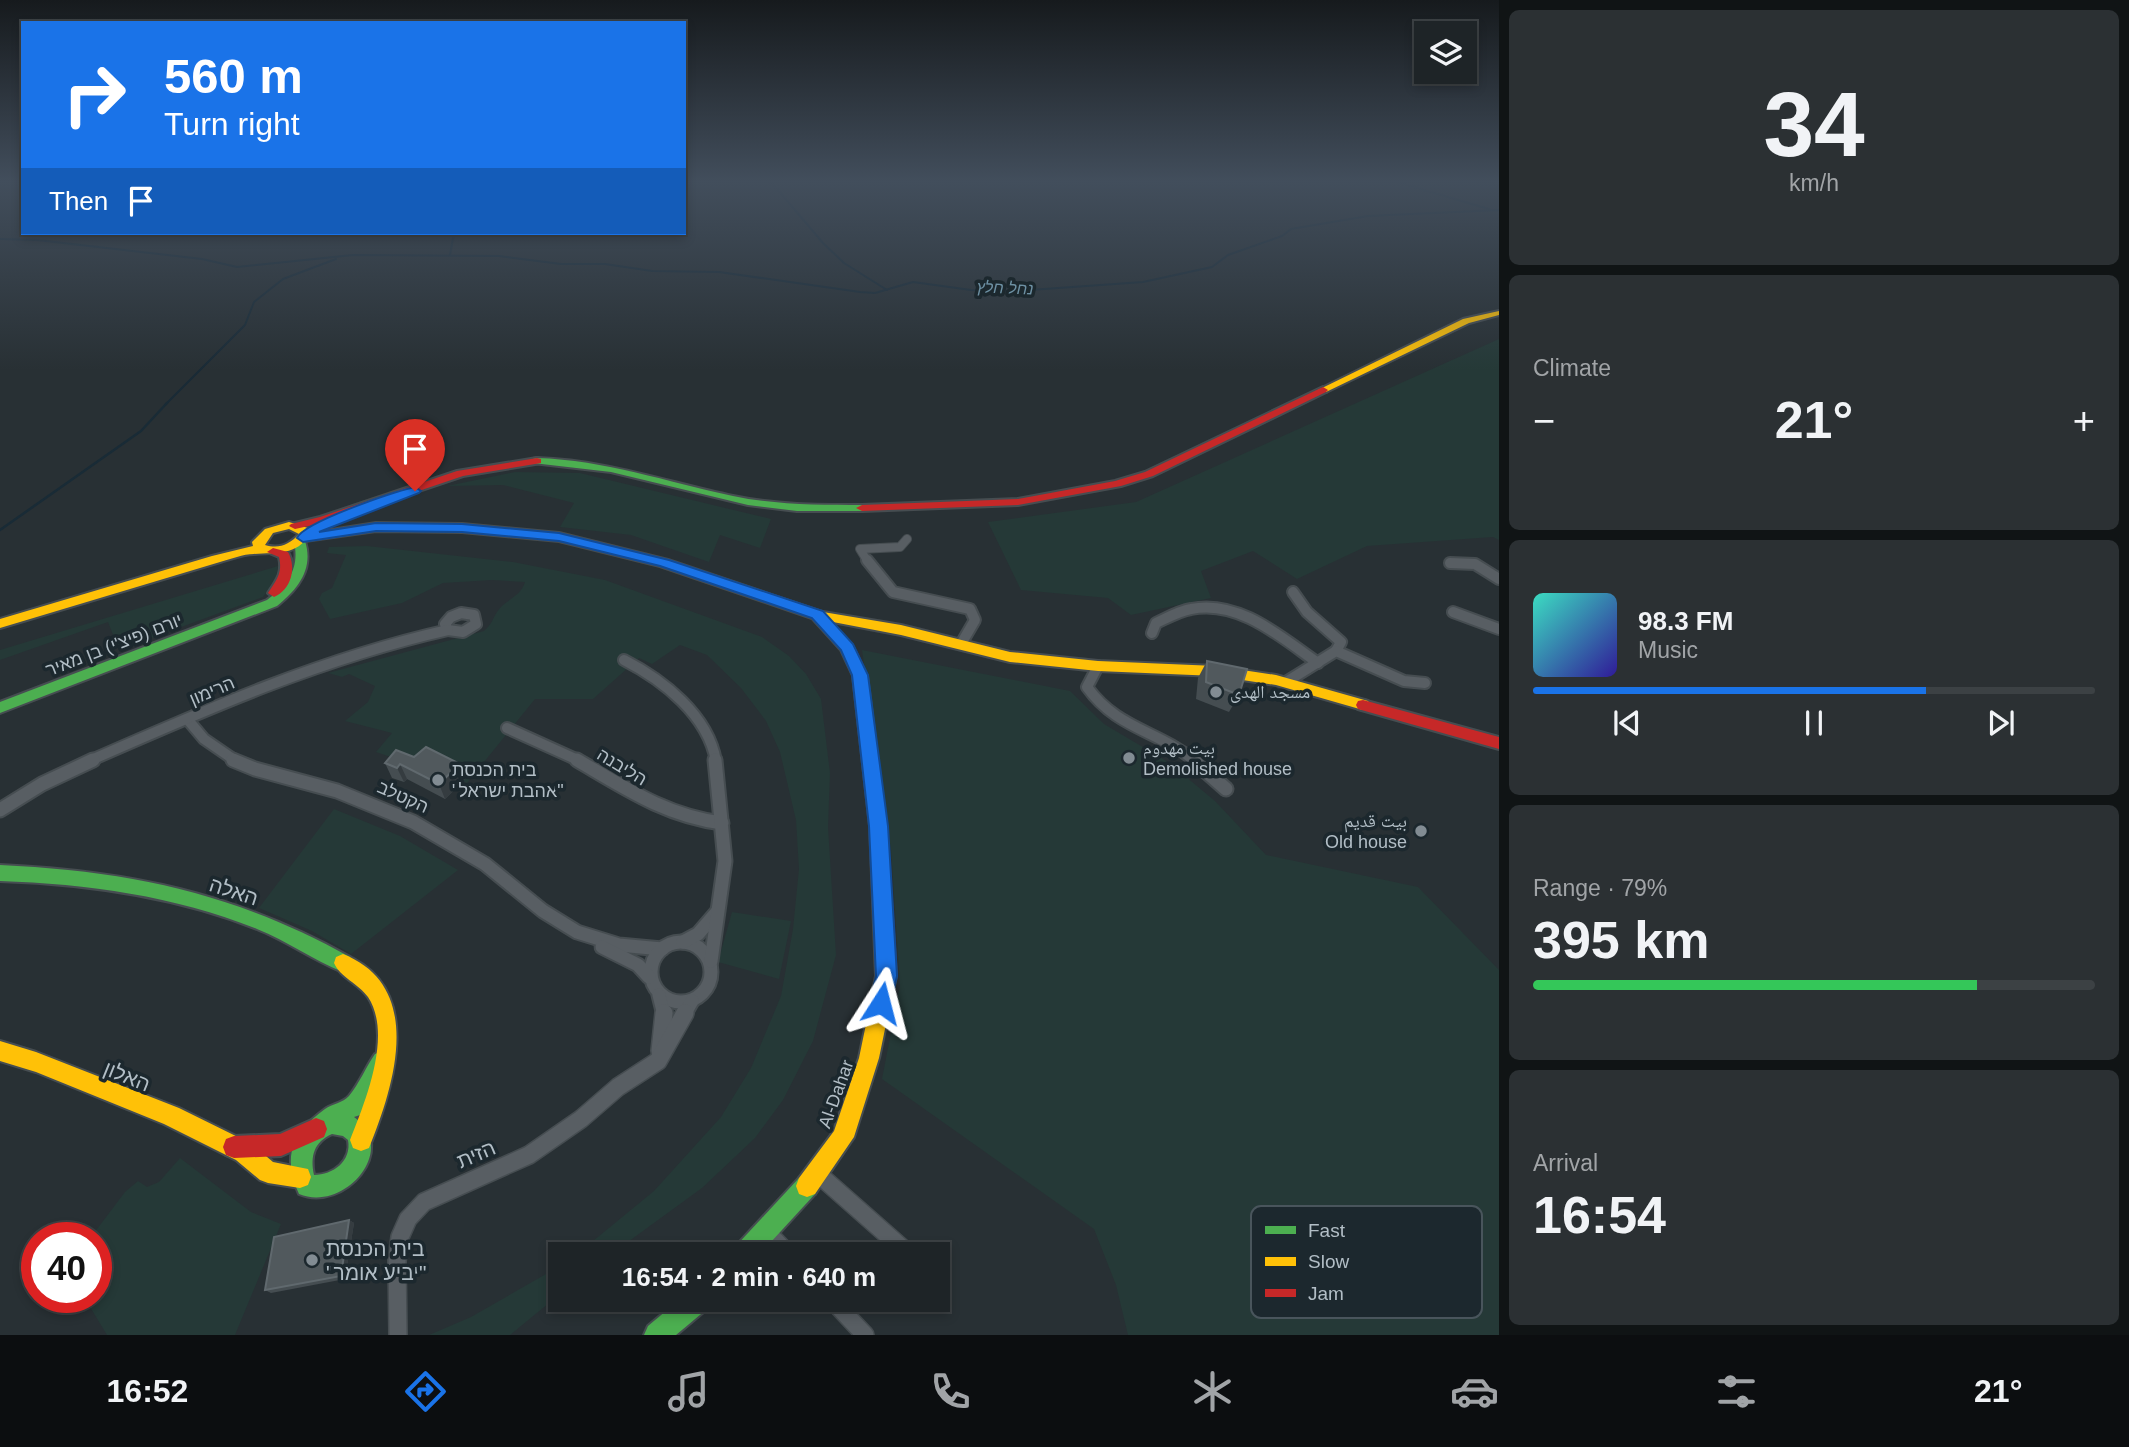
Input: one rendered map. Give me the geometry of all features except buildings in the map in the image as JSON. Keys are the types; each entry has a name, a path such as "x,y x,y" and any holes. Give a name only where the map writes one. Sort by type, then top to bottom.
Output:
{"street":[{"path":"0,624 216,559 265,548 288,549 301,535 339,518 450,478 483,469 554,461 639,474 761,504 838,509 918,508 1059,497 1114,486 1149,474 1466,321 1499,313"},
{"path":"265,548 268,531 282,526 301,535"},
{"name":"Al-Dahar","path":"301,535 376,527 462,528 559,537 664,563 817,615 848,648 860,675 878,826 887,976 869,1058 843,1137 817,1173 755,1242"},
{"name":"יורם (פיצ'י) בן מאיר","path":"0,708 272,603 290,590 302,568 301,535"},
{"path":"907,539 900,547 860,549 893,592 970,609 975,620 961,644"},
{"name":"יורם (פיצ'י) בן מאיר","path":"241,617 271,596 285,580 288,562 284,555 265,548"},
{"path":"1450,564 1475,564 1499,579"},
{"path":"1286,682 1336,651 1341,642 1307,612 1293,592"},
{"path":"1152,633 1156,623 1194,608 1224,608 1259,624 1318,663"},
{"path":"1452,612 1499,629"},
{"path":"817,615 961,644 1010,657 1098,666 1216,671 1286,682 1499,743"},
{"name":"הרימון","path":"0,810 53,778 316,666 408,638 448,630"},
{"path":"1336,651 1404,681 1425,683"},
{"path":"624,660 652,674 691,711 714,751 722,823 725,861 711,961 712,975 708,985 692,1001 676,1002 659,995"},
{"path":"1098,666 1087,687 1097,704 1116,720 1179,749 1226,789"},
{"name":"הקטלב","path":"188,720 202,738 231,762 325,788 385,808 420,824 484,864 551,917 593,938 618,946 662,949"},
{"name":"הליבנה","path":"508,728 578,760 666,812 693,821 722,823"},
{"name":"האלה","path":"0,873 53,875 161,890 273,926 337,958 378,994 388,1051 378,1096 361,1140"},
{"path":"658,1061 665,1022 664,1007 649,976 650,965 662,949 676,942 688,942 717,912"},
{"name":"הקטלב","path":"593,938 601,947 638,965 649,976"},
{"path":"676,942 692,943 701,948 711,961"},
{"name":"הזית","path":"398,1335 396,1294 400,1237 408,1219 424,1202 528,1155 581,1119 618,1087 658,1061 692,1001"},
{"name":"האלון","path":"0,1051 36,1062 171,1116 234,1147 268,1172 300,1177"},
{"path":"321,1126 346,1123 354,1127 361,1140 357,1163 350,1173 336,1185 316,1189 307,1186 300,1177 298,1162 302,1150 321,1126 333,1116 355,1106 388,1051"},
{"name":"האלון","path":"234,1147 281,1145 321,1126"},
{"path":"817,1173 895,1242"},
{"path":"766,1231 777,1242"},
{"path":"657,1335 684,1312"},
{"path":"843,1312 865,1335"}],"green space":[{"path":"1499,339 1499,540 1493,537 1367,546 1297,579 1253,551 1201,571 1211,598 1131,615 1108,598 1021,590 988,522 1136,502"},
{"path":"515,472 580,473 771,519 760,548 720,535 709,562 631,535 560,527 574,503 503,485 447,486"},
{"path":"367,546 513,562 605,580 762,637 789,656 806,674 821,699 830,773 828,827 836,955 813,1041 783,1100 755,1138 702,1188 628,1242 592,1242 654,1191 721,1117 751,1068 781,996 793,929 799,869 796,820 780,752 766,721 741,688 707,655 680,645 652,664 639,658 593,699 535,699 467,783 376,752 392,733 345,721 368,702 375,686 349,674 342,677 328,673 484,631 500,608 520,591 525,582 492,580 443,583 402,603 330,619 319,599 322,593 332,588 346,555 327,553 329,547"},
{"path":"278,566 276,578 263,597 119,650 108,622 0,660 0,650"},
{"path":"862,650 1070,691 1104,724 1168,762 1215,801 1266,855 1418,887 1499,970 1499,1335 1128,1335 1116,1285 1094,1229 882,1079 900,986 891,850"},
{"path":"334,809 400,836 458,870 351,954 312,931 259,908"},
{"path":"732,912 791,921 779,979 718,962"},
{"path":"180,1158 251,1212 281,1224 235,1335 107,1335 94,1313 112,1313 112,1222 102,1222 125,1192 138,1181 147,1187 159,1182"},
{"path":"548,1273 548,1304 510,1335 429,1335 471,1317"}],"waterway":[{"name":"נחל חלץ","path":"83,245 202,259 237,267 353,255 499,256 561,264 605,264 652,271 719,272 860,292 875,293 886,290"},
{"path":"450,255 452,245"},
{"path":"825,245 844,263 886,290"},
{"name":"נחל חלץ","path":"886,290 913,282 971,290 1016,291 1143,282 1212,267 1228,255 1256,245"},
{"path":"167,403 245,325 254,302 283,279 336,259"},
{"path":"0,530 141,431 167,403"}],"traffic: fast":[{"path":"537,461 611,469 748,502 797,507 862,508"},
{"path":"303,538 376,527 462,528 559,537 664,563 817,615 847,648 860,676"},
{"path":"0,708 272,603 292,584 301,569 300,542"},
{"path":"0,873 89,879 178,895 263,923 304,941 343,963"},
{"path":"325,1124 333,1116 355,1106 382,1061"},
{"path":"332,1123 348,1126 357,1134 361,1145 358,1158 351,1170 339,1181 325,1186 307,1186 301,1167 303,1148 314,1132 332,1123"},
{"path":"755,1242 807,1186"},
{"path":"657,1335 684,1312"}],"traffic: slow":[{"path":"1323,390 1466,321 1499,313"},
{"path":"289,525 304,530 305,534 296,544 278,551 259,547 258,542 269,531 289,525"},
{"path":"0,624 216,559 251,550 264,550"},
{"path":"817,615 901,630 1010,657 1098,666 1216,671 1276,680 1363,705"},
{"path":"807,1186 843,1137 869,1058 886,976 878,826 860,676"},
{"path":"343,963 376,992 384,1008 387,1026 384,1066 361,1140"},
{"path":"0,1051 36,1062 171,1116 244,1152 268,1172 300,1177"}],"traffic: jam":[{"path":"862,508 1018,502 1117,484 1149,474 1323,390"},
{"path":"295,526 323,520 461,473 537,461"},
{"path":"273,552 284,555 287,566 284,580 274,593"},
{"path":"1363,705 1499,743"},
{"path":"234,1147 281,1145 316,1129"}],"place":[{"name":"مسجد الهدى","path":"1216,692"},
{"name":"بيت مهدوم Demolished house","path":"1129,758"},
{"name":"בית הכנסת \"אהבת ישראל\"","path":"438,780"},
{"name":"بيت قديم Old house","path":"1421,831"},
{"name":"בית הכנסת \"יביע אומר\"","path":"312,1260"}],"route":[{"path":"415,491 328,522 305,534 303,538 328,532 376,527 462,528 559,537 664,563 817,615 848,648 860,675 878,826 887,976 881,1003"}]}
